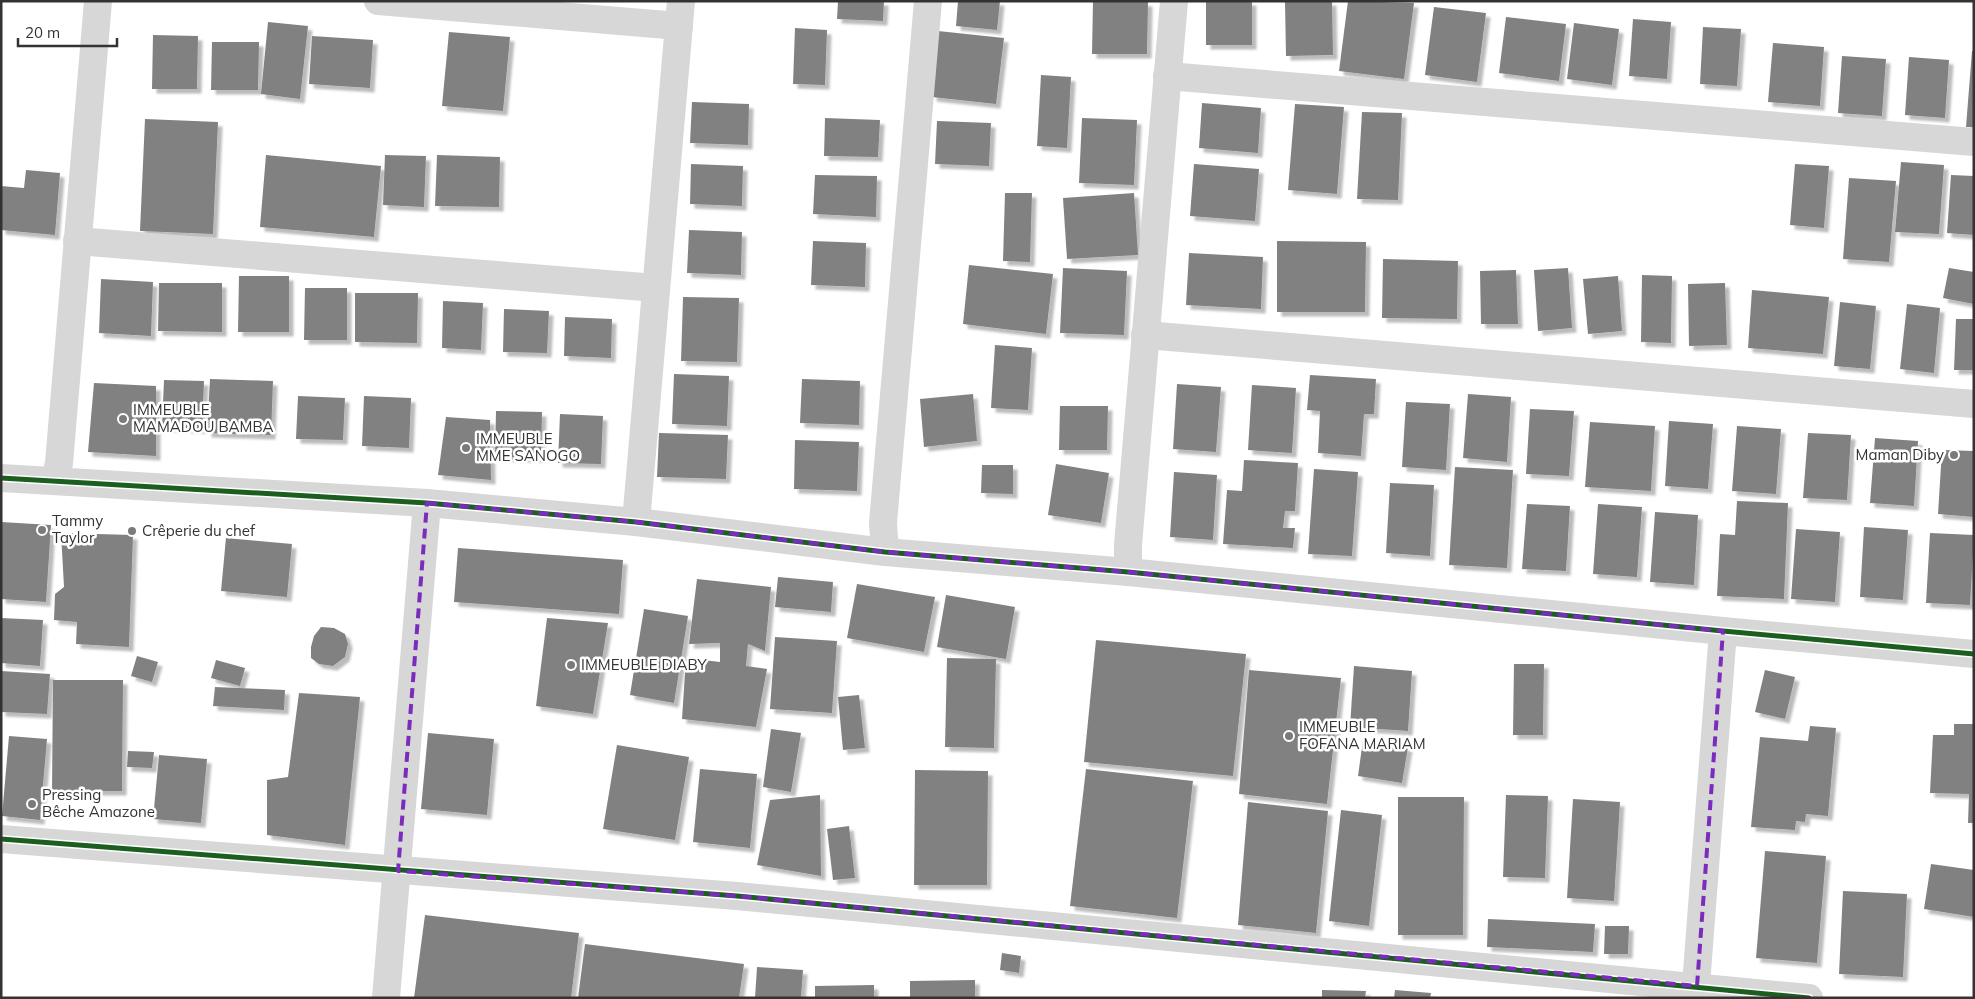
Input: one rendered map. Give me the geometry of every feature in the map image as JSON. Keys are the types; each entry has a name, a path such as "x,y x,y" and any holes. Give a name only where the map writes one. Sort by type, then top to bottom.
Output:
{"street":[{"path":"55,480 59,463 98,1"},
{"path":"378,1 680,14 636,522"},
{"path":"885,552 884,523 928,1"},
{"path":"1128,572 1128,545 1174,1"},
{"path":"1167,76 1974,142"},
{"path":"77,241 656,288"},
{"path":"1146,335 1974,404"},
{"path":"1,478 427,503 636,522 885,552 1128,572 1974,654"},
{"path":"386,998 427,503"},
{"path":"1696,992 1722,631"},
{"path":"1,840 737,896 1696,992 1809,998"}],"highlighted area":[{"path":"427,503 636,522 885,552 1128,572 1723,631 1697,986 737,896 398,871"}],"building":[{"path":"838,1 884,1 883,21 837,19"},
{"path":"958,1 1000,1 997,30 956,26"},
{"path":"1093,1 1148,2 1147,54 1092,54"},
{"path":"1206,1 1252,1 1252,45 1206,45"},
{"path":"1332,1 1333,55 1286,56 1285,2"},
{"path":"1348,1 1414,3 1404,79 1339,71"},
{"path":"1434,7 1486,13 1477,82 1425,75"},
{"path":"1506,17 1566,24 1559,81 1499,73"},
{"path":"1633,19 1671,22 1667,79 1629,76"},
{"path":"268,22 308,26 300,99 261,94"},
{"path":"1574,23 1619,29 1612,85 1567,79"},
{"path":"1703,27 1741,29 1737,86 1700,84"},
{"path":"795,28 827,30 825,85 793,84"},
{"path":"938,31 1004,38 996,104 932,97"},
{"path":"449,32 510,37 503,111 442,106"},
{"path":"153,35 198,36 197,89 152,89"},
{"path":"312,36 373,40 370,88 309,84"},
{"path":"212,42 259,42 258,90 211,90"},
{"path":"1773,43 1824,47 1820,106 1768,102"},
{"path":"1972,51 1974,51 1974,127 1966,127"},
{"path":"1842,56 1886,59 1882,116 1838,113"},
{"path":"1909,57 1949,60 1945,118 1905,115"},
{"path":"1041,75 1071,77 1067,148 1037,146"},
{"path":"692,102 749,104 748,145 690,143"},
{"path":"1202,103 1261,108 1258,153 1199,148"},
{"path":"1295,104 1344,107 1337,194 1288,190"},
{"path":"1362,112 1402,113 1398,200 1357,199"},
{"path":"825,118 880,120 878,157 824,156"},
{"path":"1082,118 1137,120 1134,185 1079,183"},
{"path":"145,119 218,122 213,234 140,231"},
{"path":"937,121 991,123 989,166 935,164"},
{"path":"266,155 381,166 374,237 260,227"},
{"path":"385,155 426,156 424,207 383,205"},
{"path":"437,155 500,157 499,207 435,206"},
{"path":"1901,162 1944,165 1939,234 1895,232"},
{"path":"691,164 743,166 742,206 690,204"},
{"path":"1194,164 1259,169 1255,221 1190,216"},
{"path":"1795,164 1829,166 1824,228 1790,225"},
{"path":"26,170 60,173 55,235 1,230 1,186 24,188"},
{"path":"815,175 877,176 876,217 813,214"},
{"path":"1951,175 1974,176 1974,235 1947,233"},
{"path":"1849,178 1896,181 1889,262 1843,259"},
{"path":"1005,193 1032,193 1030,262 1003,261"},
{"path":"1134,193 1138,255 1067,259 1063,198"},
{"path":"689,230 742,232 741,275 687,273"},
{"path":"813,241 866,243 865,287 811,285"},
{"path":"1277,241 1366,242 1365,312 1277,312"},
{"path":"1189,253 1263,257 1261,309 1186,305"},
{"path":"1383,259 1458,261 1457,319 1382,318"},
{"path":"969,265 1053,274 1046,334 963,324"},
{"path":"1063,268 1127,271 1124,335 1060,333"},
{"path":"1568,268 1572,328 1538,331 1534,270"},
{"path":"1949,268 1974,272 1974,304 1943,298"},
{"path":"1516,270 1518,324 1481,324 1480,271"},
{"path":"1642,275 1672,276 1671,343 1641,342"},
{"path":"239,276 289,276 289,332 238,332"},
{"path":"1618,276 1622,331 1588,334 1583,279"},
{"path":"101,279 153,282 151,336 99,333"},
{"path":"159,283 222,283 222,332 158,331"},
{"path":"1725,283 1727,345 1689,346 1688,284"},
{"path":"305,288 347,288 347,340 304,340"},
{"path":"1752,290 1829,297 1823,354 1748,348"},
{"path":"355,293 418,293 417,343 355,342"},
{"path":"683,297 739,298 737,362 681,361"},
{"path":"443,301 483,303 481,350 442,348"},
{"path":"1840,302 1876,306 1870,369 1834,366"},
{"path":"1907,304 1940,308 1934,373 1900,369"},
{"path":"504,309 549,311 547,353 503,352"},
{"path":"565,317 612,319 611,358 564,356"},
{"path":"1956,319 1974,319 1974,370 1954,370"},
{"path":"995,345 1032,348 1028,410 991,408"},
{"path":"674,374 729,376 727,426 672,424"},
{"path":"1310,375 1376,379 1374,414 1364,414 1361,456 1318,453 1320,411 1307,410"},
{"path":"210,379 273,381 271,435 207,433"},
{"path":"802,379 860,381 859,425 800,423"},
{"path":"164,380 204,381 202,429 162,427"},
{"name":"IMMEUBLE MAMADOU BAMBA","path":"94,383 156,386 156,456 88,452"},
{"path":"1177,384 1221,387 1216,452 1173,449"},
{"path":"1252,385 1296,388 1292,453 1248,450"},
{"path":"973,394 977,441 924,447 920,399"},
{"path":"1468,394 1511,397 1507,462 1463,458"},
{"path":"298,396 345,398 343,440 296,439"},
{"path":"364,396 411,398 409,448 362,446"},
{"path":"1406,402 1450,404 1446,470 1402,467"},
{"path":"1060,406 1108,406 1107,450 1059,450"},
{"path":"1530,409 1574,411 1569,476 1526,474"},
{"path":"496,411 542,412 541,458 495,457"},
{"path":"560,414 603,416 601,464 558,463"},
{"name":"IMMEUBLE MME SANOGO","path":"446,417 490,420 491,480 438,475"},
{"path":"1669,421 1713,424 1708,489 1665,486"},
{"path":"1590,422 1655,426 1651,491 1585,487"},
{"path":"1737,426 1781,429 1776,494 1732,491"},
{"path":"659,433 728,435 726,479 657,477"},
{"path":"1808,433 1851,435 1847,500 1803,498"},
{"path":"1875,438 1918,441 1914,506 1870,503"},
{"path":"795,440 859,442 857,491 794,489"},
{"path":"1942,450 1974,451 1974,517 1938,514"},
{"path":"1244,460 1298,463 1295,511 1285,511 1283,528 1295,528 1293,548 1223,544 1227,490 1242,491"},
{"path":"1056,464 1109,473 1101,523 1048,515"},
{"path":"982,465 1013,465 1013,494 981,493"},
{"path":"1455,467 1513,470 1507,568 1449,565"},
{"path":"1314,469 1358,472 1352,556 1308,554"},
{"path":"1174,472 1217,475 1213,540 1170,537"},
{"path":"1390,483 1434,485 1430,556 1386,553"},
{"path":"1737,501 1788,503 1784,599 1717,596 1720,534 1735,535"},
{"path":"1527,504 1570,506 1566,571 1522,569"},
{"path":"1598,504 1642,507 1637,577 1593,574"},
{"path":"1655,512 1698,515 1694,585 1650,582"},
{"path":"1,522 51,525 46,602 1,599"},
{"path":"1864,527 1908,530 1903,600 1860,597"},
{"path":"1796,529 1840,532 1835,602 1791,599"},
{"path":"61,533 133,535 129,647 76,644 77,622 54,620 55,594 64,587"},
{"path":"1930,533 1974,535 1970,605 1926,603"},
{"path":"226,538 292,544 287,597 221,591"},
{"path":"458,548 623,560 619,614 454,602"},
{"path":"778,577 833,582 831,612 775,607"},
{"path":"697,579 771,587 765,651 748,644 746,666 767,669 756,727 682,719 686,658 720,662 720,643 689,644"},
{"path":"857,584 935,597 924,652 847,638"},
{"path":"946,595 1015,607 1006,659 937,647"},
{"path":"644,609 688,616 674,703 630,695"},
{"path":"1,618 43,620 40,666 1,663"},
{"name":"IMMEUBLE DIABY","path":"547,618 608,623 593,714 536,706"},
{"path":"321,627 334,628 345,634 348,644 345,657 333,666 319,664 311,658 314,636"},
{"path":"775,637 837,641 832,713 770,709"},
{"path":"1096,640 1246,654 1233,776 1084,762"},
{"path":"137,656 158,662 152,682 131,676"},
{"path":"947,658 996,659 994,748 945,747"},
{"path":"216,660 245,668 240,686 211,678"},
{"path":"1514,664 1544,664 1543,735 1513,735"},
{"path":"1354,666 1412,671 1408,731 1350,727"},
{"name":"IMMEUBLE FOFANA MARIAM","path":"1249,670 1341,678 1327,804 1239,794"},
{"path":"1765,670 1795,677 1785,719 1755,712"},
{"path":"1,671 50,674 47,714 1,712"},
{"path":"53,680 123,680 122,791 52,791"},
{"path":"215,687 285,690 284,710 213,706"},
{"path":"299,693 360,697 345,845 267,835 267,780 288,777"},
{"path":"859,695 865,748 843,750 838,697"},
{"path":"1954,724 1974,724 1974,823 1968,823 1969,794 1930,793 1933,735 1954,735"},
{"path":"1810,726 1836,728 1828,816 1806,814 1805,822 1796,821 1795,830 1751,827 1760,737 1808,741"},
{"path":"771,729 801,733 791,792 763,787"},
{"path":"428,733 494,739 487,815 421,809"},
{"path":"9,736 47,739 40,820 2,816"},
{"path":"1363,740 1408,747 1402,783 1358,776"},
{"path":"617,745 689,757 675,840 603,829"},
{"path":"128,751 154,752 152,768 127,767"},
{"path":"159,755 207,759 201,823 153,819"},
{"path":"700,769 757,774 750,848 693,842"},
{"path":"1086,769 1193,781 1177,918 1070,906"},
{"path":"915,770 988,771 987,885 914,885"},
{"path":"820,795 821,876 757,865 770,800"},
{"path":"1506,795 1548,796 1545,878 1503,877"},
{"path":"1398,797 1464,797 1463,935 1398,935"},
{"path":"1573,799 1620,802 1614,901 1567,898"},
{"path":"1248,802 1328,811 1316,933 1238,925"},
{"path":"1341,810 1382,815 1369,926 1329,921"},
{"path":"849,826 855,878 833,880 827,829"},
{"path":"1765,851 1826,856 1817,963 1756,958"},
{"path":"1931,864 1974,870 1974,917 1924,909"},
{"path":"1843,891 1907,894 1903,977 1839,974"},
{"path":"425,915 579,933 571,998 414,998"},
{"path":"1488,919 1595,924 1593,952 1487,947"},
{"path":"1605,926 1629,926 1628,954 1604,954"},
{"path":"585,944 744,964 739,998 578,998"},
{"path":"1002,953 1021,956 1019,973 1000,970"},
{"path":"757,967 803,970 801,998 755,998"},
{"path":"975,980 975,998 910,998 910,981"},
{"path":"874,985 874,998 815,998 815,986"},
{"path":"1322,990 1366,991 1365,998 1322,998"},
{"path":"1395,990 1431,993 1430,998 1394,998"}],"cycle path":[{"path":"1,478 427,503 636,522 885,552 1128,572 1974,654"},
{"path":"1,839 737,896 1809,998"}],"place":[{"name":"IMMEUBLE MAMADOU BAMBA","path":"123,419"},
{"name":"IMMEUBLE MME SANOGO","path":"466,448"},
{"name":"Maman Diby","path":"1954,455"},
{"name":"Tammy Taylor","path":"42,530"},
{"name":"Crêperie du chef","path":"132,531"},
{"name":"IMMEUBLE DIABY","path":"571,665"},
{"name":"IMMEUBLE FOFANA MARIAM","path":"1289,736"},
{"name":"Pressing Bêche Amazone","path":"32,804"}]}
